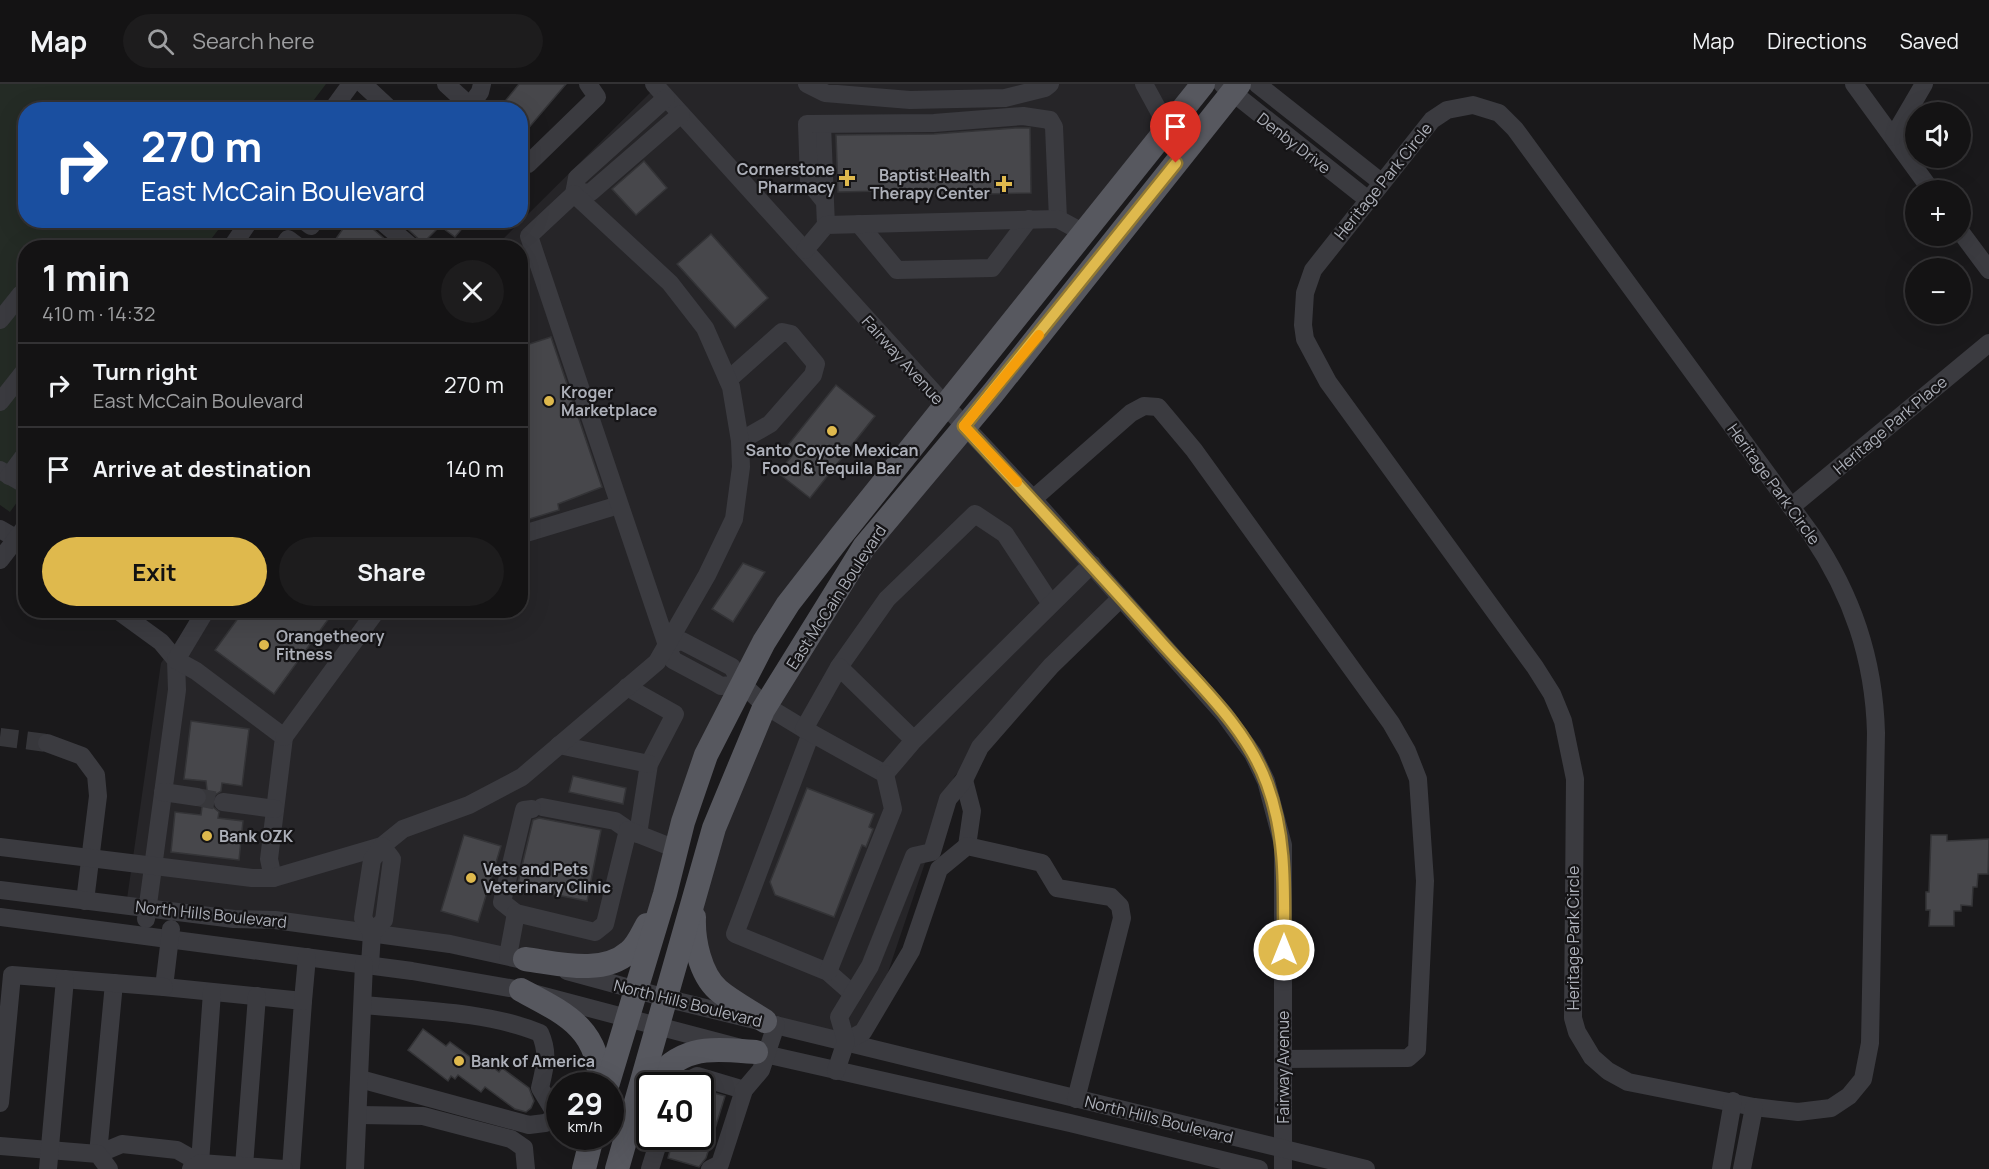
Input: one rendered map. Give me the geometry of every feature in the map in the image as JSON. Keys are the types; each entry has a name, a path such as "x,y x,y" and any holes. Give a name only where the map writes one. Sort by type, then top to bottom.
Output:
{"main road":[{"name":"East McCain Boulevard","path":"611,1072 706,755 742,684 788,604 1203,84"},
{"name":"East McCain Boulevard","path":"647,1072 694,895 728,791 766,706 864,547 964,426 1231,87"},
{"path":"517,958 591,966 617,961 631,951 665,894"},
{"path":"694,895 693,934 705,969 717,989 770,1023"},
{"path":"521,990 574,1020 586,1034 595,1051 598,1072"},
{"path":"663,1072 682,1056 698,1050 761,1053"},
{"name":"East McCain Boulevard","path":"623,1167 636,1119"},
{"path":"584,1169 589,1150"}],"street":[{"path":"338,102 351,84"},
{"path":"363,84 382,102"},
{"path":"446,84 466,102"},
{"path":"473,102 480,92 482,84"},
{"path":"528,164 597,97 588,84"},
{"path":"807,84 825,93 910,100 1005,98 1045,88 1050,84"},
{"path":"1144,84 1168,128"},
{"name":"Denby Drive","path":"1257,84 1381,182"},
{"path":"1854,84 1924,180"},
{"path":"1893,137 1924,84"},
{"name":"Denby Drive","path":"1231,87 1367,199"},
{"path":"525,240 573,194 577,177 660,91"},
{"name":"Fairway Avenue","path":"660,91 1092,564 1224,714 1244,740 1266,782 1283,845 1283,1169"},
{"name":"Heritage Park Circle","path":"1473,105 1499,113 1515,129 1791,507 1828,560 1843,587 1857,621 1873,686 1876,738 1870,1043 1863,1079 1849,1096 1831,1108 1798,1112 1754,1107 1628,1082 1608,1071 1592,1057 1577,1032 1573,1018 1571,974 1575,780 1569,744 1560,713 1535,667 1328,382 1305,339 1302,311 1313,270 1381,182 1432,120 1447,110 1473,105"},
{"path":"573,194 591,192 681,114"},
{"path":"805,250 826,225 825,202 809,182 807,124 934,123 1023,116 1050,120 1056,137 1058,219"},
{"path":"0,847 252,878 273,878 382,846 403,829 469,805 522,777 657,662 707,575 734,519 741,467 740,441 728,380 705,328 670,283 573,194"},
{"path":"859,224 897,270 993,268 1029,219"},
{"path":"826,225 1058,219 1084,233"},
{"path":"389,228 404,240"},
{"path":"1971,246 1989,270"},
{"path":"528,256 619,505 667,645"},
{"path":"0,320 18,298"},
{"path":"728,380 782,332 791,333 816,364 813,375 770,424 740,441"},
{"name":"Heritage Park Place","path":"1791,507 1989,343"},
{"path":"0,402 18,379"},
{"path":"1033,499 1131,412 1144,406 1158,407 1194,450 1391,723 1415,768 1418,779 1425,881 1417,1050 1408,1058 1283,1059"},
{"path":"18,460 4,473 18,481"},
{"path":"528,533 619,505"},
{"path":"853,994 828,972 735,934 808,731 839,667 887,599 975,514 1005,534 1051,604"},
{"path":"0,529 18,534"},
{"path":"0,560 18,541"},
{"path":"885,774 914,740 1092,564"},
{"path":"836,1071 846,1041 839,1017 870,966 914,856 932,852 948,799 964,780 980,747 1051,666 1121,598"},
{"path":"128,618 160,642 176,660 196,671 284,737"},
{"path":"143,936 177,690 176,660 201,618"},
{"path":"273,878 269,859 284,737 371,618"},
{"path":"667,645 682,641 732,666 742,684 766,706 885,774 891,789 893,809 828,972"},
{"path":"839,667 914,740"},
{"path":"509,908 595,932 605,924 633,832 649,764 675,714 627,687"},
{"path":"47,743 82,756 96,775 98,796 85,901"},
{"path":"559,745 649,764"},
{"path":"846,1041 863,1032 911,951 939,869 966,846 972,811 964,780"},
{"path":"163,792 197,797"},
{"path":"223,802 275,809"},
{"path":"517,958 509,908 524,810 537,808 615,821 633,832 676,849"},
{"path":"355,1169 367,965 372,933 384,920 392,859 382,846"},
{"path":"966,846 1042,863 1057,888 1111,897 1120,906 1122,918 1076,1099"},
{"name":"North Hills Boulevard","path":"0,890 174,912 259,921 275,920 372,933 517,958 665,998 1366,1169"},
{"path":"164,987 174,912"},
{"name":"North Hills Boulevard","path":"0,917 367,965 521,990 658,1024 761,1053 1070,1123 1259,1169"},
{"path":"291,1169 307,957"},
{"path":"0,1103 12,975 303,1000"},
{"path":"48,1169 65,979"},
{"path":"109,1169 98,1154 114,983"},
{"path":"195,1166 212,992"},
{"path":"244,1166 257,996"},
{"path":"363,1005 438,1012 522,1025 540,1033 546,1047 547,1060 540,1088 546,1097"},
{"path":"710,1169 720,1164 744,1090 761,1070 761,1053 770,1023"},
{"path":"360,1079 530,1125 546,1122"},
{"path":"714,1081 744,1090"},
{"path":"1720,1169 1733,1101"},
{"path":"1742,1169 1754,1107"},
{"path":"359,1115 423,1116 511,1139 524,1148 526,1169"},
{"path":"0,1146 98,1154 122,1144 177,1150 195,1166 284,1169"},
{"path":"650,1169 656,1150"}],"shaded area":[{"path":"0,84 326,84 312,102 18,102 18,228 220,228 210,240 18,240 18,501 10,512 0,505"},
{"path":"654,84 1203,84 744,679 631,951 591,966 126,906 161,663 193,618 528,618 528,240 502,240 514,228 528,228 528,214 656,87"},
{"path":"964,426 1117,592 954,777 863,1046 776,1025 705,969 693,934 763,710"}],"building":[{"path":"519,84 566,84 528,129 528,102 504,102"},
{"path":"1030,128 1031,193 933,195 933,190 838,192 836,135 934,134"},
{"path":"644,161 667,188 636,215 612,189"},
{"path":"344,228 373,228 386,240 335,240"},
{"path":"407,228 438,228 426,240 420,240"},
{"path":"443,228 462,228 455,237"},
{"path":"711,234 768,298 735,328 677,264"},
{"name":"Kroger Marketplace","path":"551,337 602,487 558,504 559,510 528,520 528,344"},
{"name":"Santo Coyote Mexican Food & Tequila Bar","path":"836,385 875,416 810,498 778,473 796,451 788,445"},
{"path":"743,563 765,572 733,622 712,609"},
{"path":"238,618 329,618 274,694 215,650"},
{"path":"191,721 249,729 242,786 222,783 221,791 212,801 213,807 219,812 218,818 243,821 239,860 171,852 175,812 201,815 202,807 208,799 206,781 184,779"},
{"path":"573,776 626,788 623,804 569,792"},
{"path":"807,788 874,814 869,827 873,829 866,847 862,845 834,917 775,895 770,882"},
{"path":"539,818 601,830 587,901 517,887 533,820"},
{"name":"Vets and Pets Veterinary Clinic","path":"464,835 501,846 478,922 441,911"},
{"path":"1931,835 1947,835 1947,841 1989,839 1988,874 1978,874 1977,887 1973,887 1972,906 1961,905 1961,911 1954,911 1954,926 1929,926 1930,910 1926,910 1926,892 1929,892"},
{"name":"Bank of America","path":"423,1029 446,1046 450,1042 473,1059 476,1054 499,1072 502,1068 529,1088 534,1101 531,1108 526,1112 515,1109 485,1087 481,1092 458,1075 455,1079 451,1076 448,1081 408,1050"},
{"path":"714,1093 725,1096 714,1132"},
{"path":"670,1150 708,1150 699,1167 668,1158"}],"tunnel":[{"path":"0,737 47,743"},
{"path":"197,797 223,802"}],"slow traffic":[{"path":"1017,482 964,426 1039,335"}],"place":[{"name":"Cornerstone Pharmacy","path":"847,178"},
{"name":"Baptist Health Therapy Center","path":"1004,184"},
{"name":"Kroger Marketplace","path":"549,401"},
{"name":"Santo Coyote Mexican Food & Tequila Bar","path":"832,431"},
{"name":"Orangetheory Fitness","path":"264,645"},
{"name":"Bank OZK","path":"207,836"},
{"name":"Vets and Pets Veterinary Clinic","path":"471,878"},
{"name":"Bank of America","path":"459,1061"}],"route":[{"path":"1176,163 993,393 964,426 1033,499 1224,714 1253,754 1266,782 1283,845 1284,950"}]}
